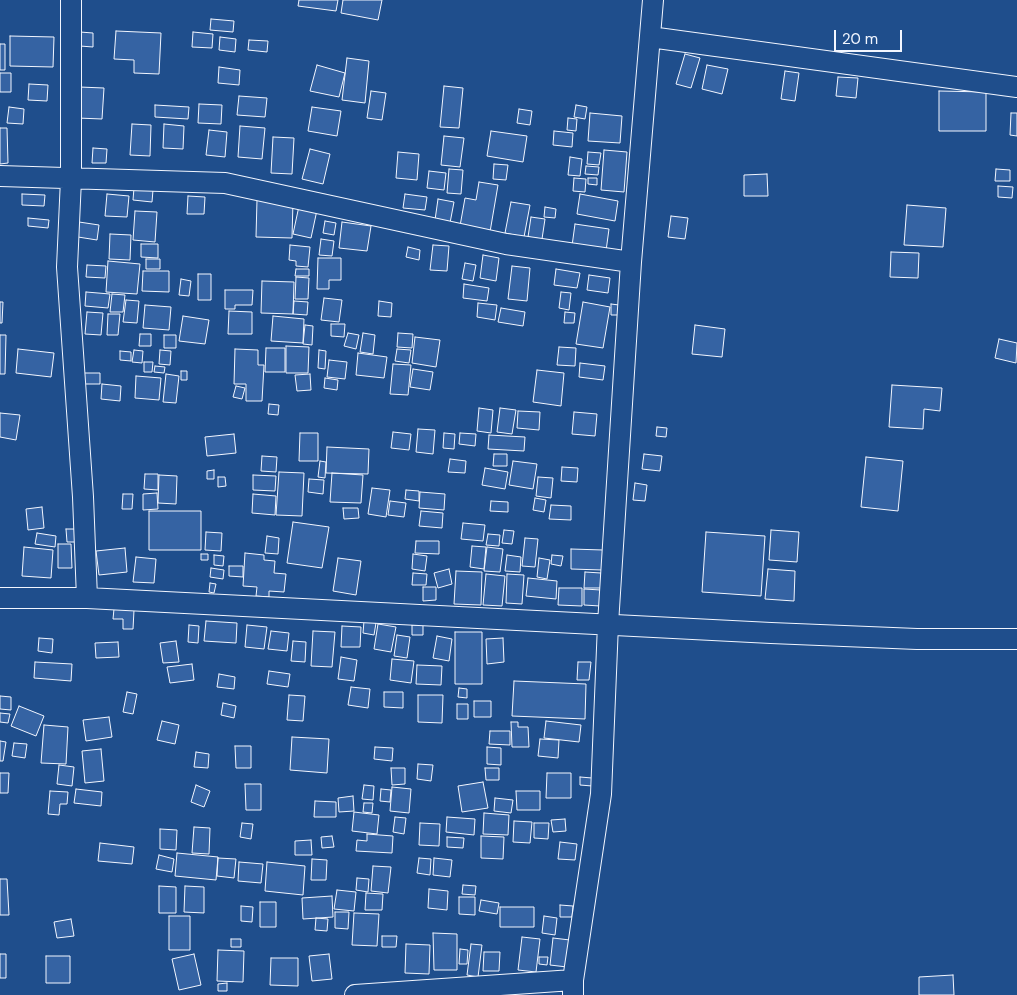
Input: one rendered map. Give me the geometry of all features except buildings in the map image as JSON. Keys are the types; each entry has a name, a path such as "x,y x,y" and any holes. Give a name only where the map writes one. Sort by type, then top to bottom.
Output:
{"street":[{"path":"71,0 71,179 67,267 83,497 87,598"},
{"path":"355,995 573,988 601,794 608,624 630,262 654,0"},
{"path":"650,37 1017,88"},
{"path":"0,176 225,183 506,244 630,262"},
{"path":"0,598 87,598 917,639 1017,639"}]}
